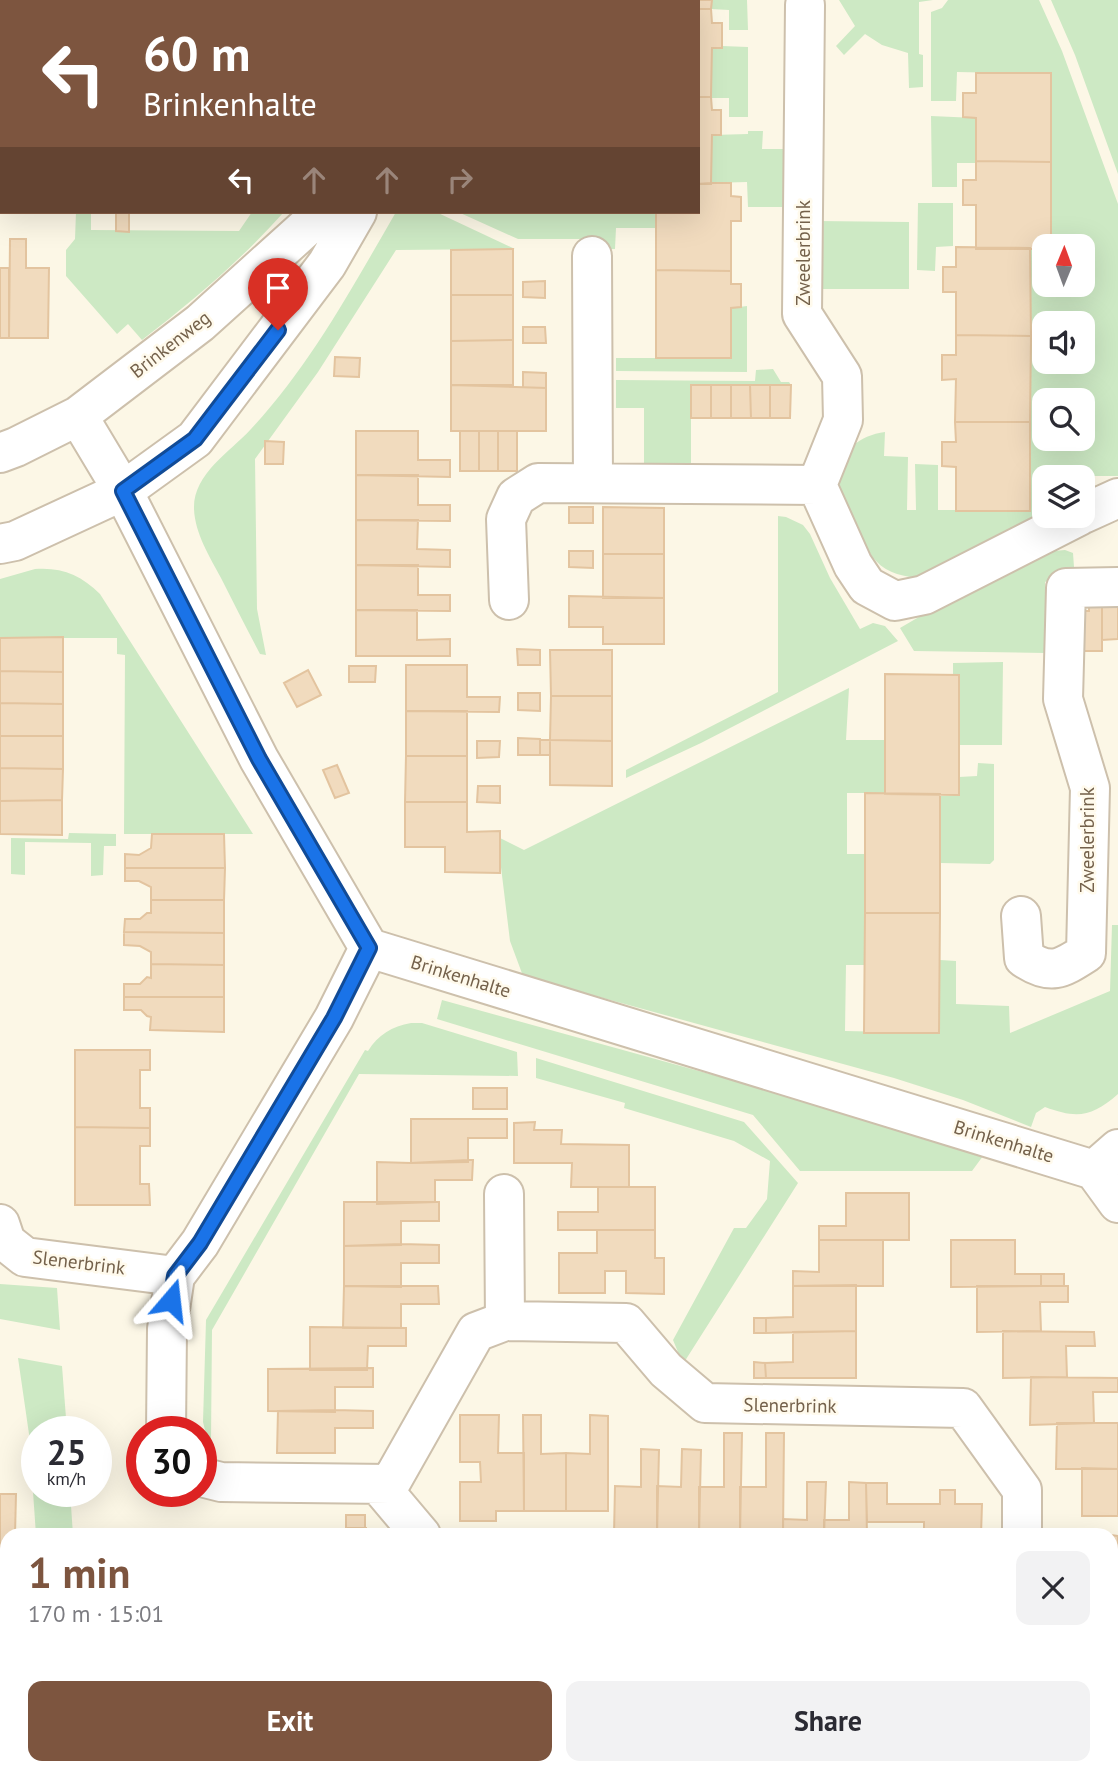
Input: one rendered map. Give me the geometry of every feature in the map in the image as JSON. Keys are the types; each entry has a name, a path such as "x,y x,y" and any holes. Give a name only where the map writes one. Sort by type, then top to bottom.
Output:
{"street":[{"name":"Zweelerbrink","path":"805,5 802,314 842,376 843,421 817,485"},
{"name":"Brinkenweg","path":"0,453 78,416 200,323 321,214"},
{"path":"0,544 15,541 123,491 195,439 327,264 356,214"},
{"path":"592,256 593,483"},
{"path":"78,416 123,491 259,759 369,948 334,1018 200,1243 175,1276 167,1329 166,1416"},
{"path":"509,600 506,519 516,497 538,483 817,485 853,565 867,586 895,601 924,595 1055,528"},
{"path":"1095,509 1118,498"},
{"name":"Zweelerbrink","path":"1021,916 1024,958 1040,969 1061,968 1086,953 1090,788 1063,699 1066,588 1118,587"},
{"name":"Brinkenhalte","path":"369,948 1106,1159 1118,1203"},
{"path":"504,1194 505,1321"},
{"name":"Slenerbrink","path":"0,1224 6,1242 26,1257 175,1276"},
{"name":"Slenerbrink","path":"378,1484 390,1484 476,1332 505,1321 626,1323 666,1370 705,1404 963,1408 1022,1490 1022,1528"},
{"path":"217,1481 378,1484 415,1528"}],"green space":[{"path":"712,0 747,0 748,30 729,30 729,10 711,9"},
{"path":"839,0 933,0 919,2 919,54 923,55 923,87 909,88 908,53 882,45 865,34 844,55 836,46 855,26"},
{"path":"948,0 1039,0 1062,51 1118,204 1118,476 1095,476 1095,465 1032,465 1032,522 921,578 891,572 873,557 867,548 839,481 839,470 847,452 863,439 885,432 884,456 908,457 907,510 916,510 915,464 938,465 938,510 1030,510 1031,249 1032,298 1096,298 1096,234 1051,234 1051,74 957,72 956,101 931,101 931,12 942,8"},
{"path":"1051,0 1118,0 1118,174 1075,55"},
{"path":"748,47 748,117 729,117 729,98 711,98 712,48"},
{"path":"931,116 976,118 976,163 957,163 957,187 932,187"},
{"path":"748,131 763,131 762,149 785,149 784,207 748,207 747,182 711,183 712,135 748,134"},
{"path":"918,203 953,203 953,246 936,247 935,271 917,270"},
{"path":"76,214 91,214 91,230 239,231 251,214 282,214 216,279 142,340 128,324 117,334 66,276 66,250 75,239"},
{"path":"395,214 440,214 515,249 396,250 318,372 255,459 257,609 266,655 260,654 200,536 195,518 195,496 199,485 214,465 251,429 293,379 347,297"},
{"path":"462,214 656,214 656,228 616,228 615,249 586,250 585,239 518,239"},
{"path":"817,221 909,222 909,289 816,289"},
{"path":"747,306 747,372 616,371 616,358 730,358 731,308"},
{"path":"773,369 781,382 789,382 791,385 691,385 691,471 644,470 644,408 616,408 616,380 755,381 756,370"},
{"path":"778,516 803,525 810,534 830,578 860,629 873,623 885,626 898,641 701,743 626,778 626,770 778,692"},
{"path":"1055,551 1073,553 1074,567 1045,582 1045,653 914,651 900,628 948,600"},
{"path":"35,569 54,569 71,574 100,594 253,834 124,834 125,655 117,654 117,638 0,638 0,579"},
{"path":"1003,662 1002,745 960,745 959,675 953,675 953,663"},
{"path":"849,688 846,740 885,740 885,793 847,793 847,854 865,854 864,965 846,965 845,1031 939,1033 940,960 956,961 956,1004 1009,1006 1010,1033 1110,991 1112,925 1118,925 1118,1094 1109,1102 1084,1114 1066,1113 1045,1107 1036,1113 1031,1127 963,1100 894,1078 523,976 510,941 500,838 524,850"},
{"path":"978,763 994,764 994,860 990,864 940,863 940,796 959,795 959,777 977,776"},
{"path":"69,833 116,834 116,846 104,846 103,875 91,876 91,843 25,842 25,875 11,874 11,838 68,839"},
{"path":"442,1000 815,1103 983,1156 972,1171 800,1171 753,1115 437,1019"},
{"path":"422,1023 517,1052 518,1076 359,1074 212,1330 211,1416 203,1416 206,1320 365,1050 368,1051 376,1040 398,1026"},
{"path":"536,1058 744,1122 798,1183 683,1364 673,1340 734,1228 746,1228 767,1199 770,1161 734,1141 624,1108 625,1103 536,1078"},
{"path":"0,1284 57,1288 60,1330 0,1319"},
{"path":"18,1358 62,1366 66,1416 26,1416"},
{"path":"34,1507 71,1507 73,1528 36,1528"}],"building":[{"path":"700,0 712,0 711,9 700,9"},
{"path":"700,9 711,9 712,23 722,23 722,48 712,48 711,97 700,97"},
{"path":"976,73 1051,73 1051,162 976,161 976,118 963,117 963,93 976,93"},
{"path":"700,97 711,97 712,110 721,110 721,135 712,135 711,184 700,184"},
{"path":"976,161 1051,162 1051,234 1032,234 1032,249 976,249 976,205 963,205 963,180 976,180"},
{"path":"731,183 731,196 741,197 741,221 731,221 731,271 656,270 656,214 700,214 700,184"},
{"path":"116,214 129,214 129,232 116,231"},
{"path":"10,239 26,239 26,268 49,268 48,338 9,338"},
{"path":"956,247 1030,248 1031,336 956,335 956,292 943,292 943,267 956,267"},
{"path":"513,249 513,295 451,295 451,250"},
{"path":"0,268 9,268 9,338 0,338"},
{"path":"656,270 731,271 731,284 741,284 741,307 731,308 731,358 656,358"},
{"path":"545,281 545,298 523,297 523,282"},
{"path":"451,295 513,295 513,340 451,341"},
{"path":"523,327 545,327 546,343 523,343"},
{"path":"956,335 1031,336 1030,422 955,422 956,379 942,380 942,355 956,355"},
{"path":"513,340 513,385 451,385 451,341"},
{"path":"335,357 360,358 359,377 334,376"},
{"path":"523,372 546,373 546,388 523,388"},
{"path":"451,385 546,388 546,431 451,431"},
{"path":"691,385 711,385 711,418 691,418"},
{"path":"711,385 731,385 731,418 711,418"},
{"path":"731,385 750,385 751,418 731,418"},
{"path":"750,385 770,385 770,418 751,418"},
{"path":"770,385 791,385 790,418 770,418"},
{"path":"955,422 1030,422 1030,511 956,511 956,467 942,466 942,442 956,442"},
{"path":"356,431 418,431 418,460 450,460 450,477 356,475"},
{"path":"460,431 479,431 479,471 460,471"},
{"path":"479,431 498,431 498,471 479,471"},
{"path":"498,431 517,431 517,471 498,471"},
{"path":"265,441 284,442 283,464 265,464"},
{"path":"356,475 418,475 418,505 450,505 450,521 356,520"},
{"path":"569,507 593,507 593,523 569,523"},
{"path":"603,507 664,508 664,554 603,554"},
{"path":"356,520 418,520 417,549 450,550 450,567 356,565"},
{"path":"569,551 593,551 593,568 569,567"},
{"path":"603,554 664,554 664,598 603,598"},
{"path":"356,565 418,565 418,595 450,595 450,611 356,610"},
{"path":"569,596 664,598 664,644 603,644 603,627 569,627"},
{"path":"1089,600 1102,600 1102,651 1078,651 1078,611 1089,611"},
{"path":"1102,600 1118,600 1118,639 1102,640"},
{"path":"356,610 417,610 417,640 450,639 450,656 356,656"},
{"path":"63,637 63,672 0,671 0,638"},
{"path":"517,649 540,650 540,665 518,665"},
{"path":"550,650 612,650 612,696 551,696"},
{"path":"406,665 467,665 467,697 500,697 499,712 406,711"},
{"path":"349,666 376,666 375,682 349,682"},
{"path":"308,670 321,695 297,707 284,683"},
{"path":"0,671 63,672 63,704 0,703"},
{"path":"885,674 959,675 959,795 885,794"},
{"path":"518,693 540,693 540,711 518,710"},
{"path":"551,696 612,696 612,741 550,740"},
{"path":"0,703 63,704 63,736 0,736"},
{"path":"406,711 467,711 467,756 406,756"},
{"path":"0,736 63,736 63,769 0,768"},
{"path":"518,738 540,739 540,755 518,755"},
{"path":"540,740 550,740 550,755 540,755"},
{"path":"550,740 612,741 612,786 550,785"},
{"path":"477,741 500,741 499,757 477,758"},
{"path":"406,756 467,756 467,802 405,802"},
{"path":"337,765 349,793 335,798 323,770"},
{"path":"0,768 63,769 62,800 0,801"},
{"path":"478,786 500,786 500,803 477,802"},
{"path":"865,793 940,794 940,913 865,913"},
{"path":"62,800 62,835 0,834 0,801"},
{"path":"405,802 467,802 467,832 500,831 500,873 445,872 445,847 405,847"},
{"path":"152,834 224,834 225,868 125,868 125,854 139,855 151,848"},
{"path":"125,868 225,868 224,900 151,900 151,887 139,881 125,881"},
{"path":"151,900 224,900 224,933 124,932 125,919 140,919 151,913"},
{"path":"865,913 940,913 939,1033 864,1033"},
{"path":"124,932 224,933 224,965 151,964 151,952 140,946 124,945"},
{"path":"151,964 224,965 224,997 124,997 124,984 140,984 147,977 151,978"},
{"path":"124,997 224,997 224,1032 150,1030 151,1017 141,1010 124,1010"},
{"path":"75,1050 150,1050 150,1070 140,1070 140,1108 150,1108 150,1128 75,1127"},
{"path":"473,1088 507,1088 507,1109 473,1109"},
{"path":"411,1119 507,1119 507,1138 468,1138 468,1162 411,1163"},
{"path":"535,1122 534,1130 562,1130 561,1144 629,1145 629,1187 571,1187 572,1163 514,1163 514,1123"},
{"path":"75,1127 150,1128 150,1146 140,1146 140,1184 149,1184 150,1205 75,1205"},
{"path":"473,1160 472,1180 435,1180 435,1202 377,1204 377,1162"},
{"path":"598,1187 655,1187 655,1230 558,1230 558,1212 598,1212"},
{"path":"846,1193 909,1193 909,1240 819,1240 819,1226 846,1226"},
{"path":"344,1202 439,1202 439,1221 401,1221 401,1245 344,1246"},
{"path":"597,1230 655,1230 655,1258 664,1258 664,1294 626,1293 626,1271 605,1271 605,1293 559,1293 559,1253 597,1253"},
{"path":"819,1240 883,1240 883,1286 793,1286 793,1271 819,1272"},
{"path":"951,1240 1015,1240 1015,1274 1041,1274 1041,1286 951,1287"},
{"path":"439,1245 439,1263 401,1263 401,1287 344,1286 344,1246"},
{"path":"1041,1274 1064,1274 1064,1286 1041,1286"},
{"path":"856,1285 856,1331 766,1333 766,1318 793,1317 793,1286"},
{"path":"344,1286 438,1286 439,1304 401,1304 401,1328 343,1328"},
{"path":"977,1286 1068,1286 1068,1302 1040,1302 1041,1331 977,1332"},
{"path":"754,1318 766,1318 766,1333 754,1333"},
{"path":"310,1327 406,1328 406,1346 368,1346 367,1370 310,1370"},
{"path":"856,1331 856,1378 766,1378 765,1363 793,1362 793,1332"},
{"path":"1003,1331 1094,1332 1095,1346 1066,1346 1067,1377 1003,1378"},
{"path":"754,1362 765,1363 766,1378 754,1378"},
{"path":"373,1368 373,1387 335,1387 335,1412 268,1411 268,1369"},
{"path":"1031,1377 1118,1378 1118,1392 1093,1392 1094,1423 1030,1425"},
{"path":"278,1411 373,1411 373,1428 335,1428 335,1453 277,1453"},
{"path":"460,1415 499,1415 498,1453 524,1453 524,1511 496,1511 496,1521 460,1521 460,1482 481,1482 480,1462 460,1462"},
{"path":"523,1415 541,1415 541,1454 566,1453 566,1511 524,1511"},
{"path":"590,1415 608,1416 608,1511 566,1511 566,1453 590,1454"},
{"path":"1057,1423 1118,1423 1118,1469 1056,1469"},
{"path":"724,1433 742,1433 740,1528 699,1528 699,1487 724,1487"},
{"path":"766,1433 784,1433 783,1528 740,1528 740,1487 766,1487"},
{"path":"641,1449 659,1450 657,1528 614,1528 615,1486 641,1487"},
{"path":"682,1449 701,1450 699,1528 657,1528 657,1486 681,1487"},
{"path":"1082,1468 1118,1469 1118,1516 1082,1516"},
{"path":"807,1482 826,1482 824,1528 783,1528 783,1519 807,1520"},
{"path":"849,1482 866,1483 867,1528 824,1528 824,1520 849,1520"},
{"path":"866,1483 887,1483 887,1504 940,1504 940,1490 955,1490 955,1504 982,1504 981,1528 924,1528 924,1522 867,1522"},
{"path":"0,1494 16,1494 15,1528 0,1528"},
{"path":"346,1515 365,1515 365,1528 346,1528"}],"route":[{"path":"171,1300 175,1276 200,1243 334,1018 369,948 259,759 123,491 195,439 278,330"}]}
